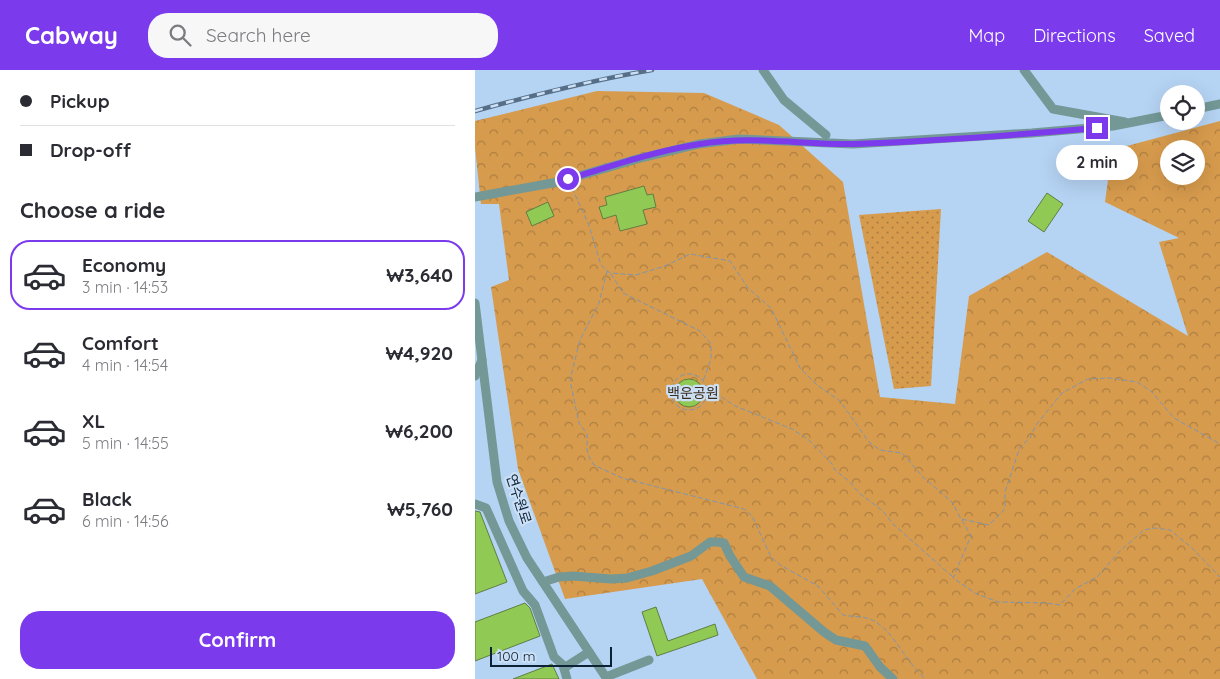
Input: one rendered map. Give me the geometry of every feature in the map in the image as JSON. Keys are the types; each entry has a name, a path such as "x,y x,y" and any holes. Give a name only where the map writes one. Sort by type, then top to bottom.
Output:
{"street":[{"path":"763,70 784,100 826,135"},
{"path":"1024,70 1053,109 1130,123"},
{"path":"1205,107 1220,104"},
{"path":"475,197 568,179 637,159 699,144 739,139 853,144 1113,126 1160,117"},
{"name":"연수원로","path":"475,303 497,482 509,522 527,558 607,678"},
{"path":"475,376 482,360"},
{"path":"475,504 486,508 523,591 535,605 554,656 564,668 567,679"},
{"path":"543,582 573,576 611,579 627,578 691,556 710,542 724,543 744,577 770,586 836,640 865,646 880,667 893,679"},
{"path":"564,668 589,652"},
{"path":"607,678 649,660"}],"path":[{"path":"568,179 589,223 601,265 611,274 623,293 700,331 711,344 711,359 703,381 707,394 701,406 689,410 678,406 672,396 673,384 682,376 693,375 703,381"},
{"path":"611,274 636,275 665,266 690,254 730,261 748,288 771,308 800,368 817,386 840,401 869,442 880,450 902,453 923,477 952,502 971,536 953,578"},
{"path":"607,271 599,303 580,340 571,380 575,411 579,423 587,434 587,449 589,457 594,464 622,478 744,509 752,516 771,557 780,565 818,586 843,615 868,618 876,622 886,631 919,674 926,679"},
{"path":"961,519 989,525 1005,509 1005,492 1020,447 1030,438 1036,425 1062,393 1088,379 1110,378 1137,382 1151,391 1174,418 1220,444"},
{"path":"707,394 717,394 735,406 792,429 809,440 832,464 835,470 953,578 975,594 997,602 1060,605 1075,589 1097,577 1107,563 1138,534 1144,530 1155,528 1169,530 1191,547 1220,577"}],"green space":[{"name":"백운공원","path":"597,91 704,93 779,125 843,182 880,397 955,404 969,296 1047,252 1188,336 1159,242 1179,238 1105,202 1112,150 1186,130 1205,130 1205,125 1220,121 1220,679 757,679 702,579 565,599 518,469 491,287 509,280 499,204 481,204 475,148 475,121"},
{"path":"941,209 931,386 894,389 859,215"}],"building":[{"path":"644,186 647,195 653,194 656,207 643,210 647,224 620,231 616,215 603,219 599,207 607,205 605,197"},
{"path":"1047,193 1063,204 1044,232 1028,221"},
{"path":"548,202 554,216 532,226 526,212"},
{"path":"689,379 699,383 703,393 699,403 689,407 679,403 675,393 679,383"},
{"path":"475,511 480,512 507,582 475,594"},
{"path":"525,603 530,608 540,636 475,661 475,622"},
{"path":"656,607 668,641 715,624 718,635 657,656 642,612"},
{"path":"552,664 559,679 513,679"}],"railway":[{"path":"475,111 563,88 652,70"}],"route":[{"path":"568,179 684,147 739,139 853,144 1097,128"}]}
